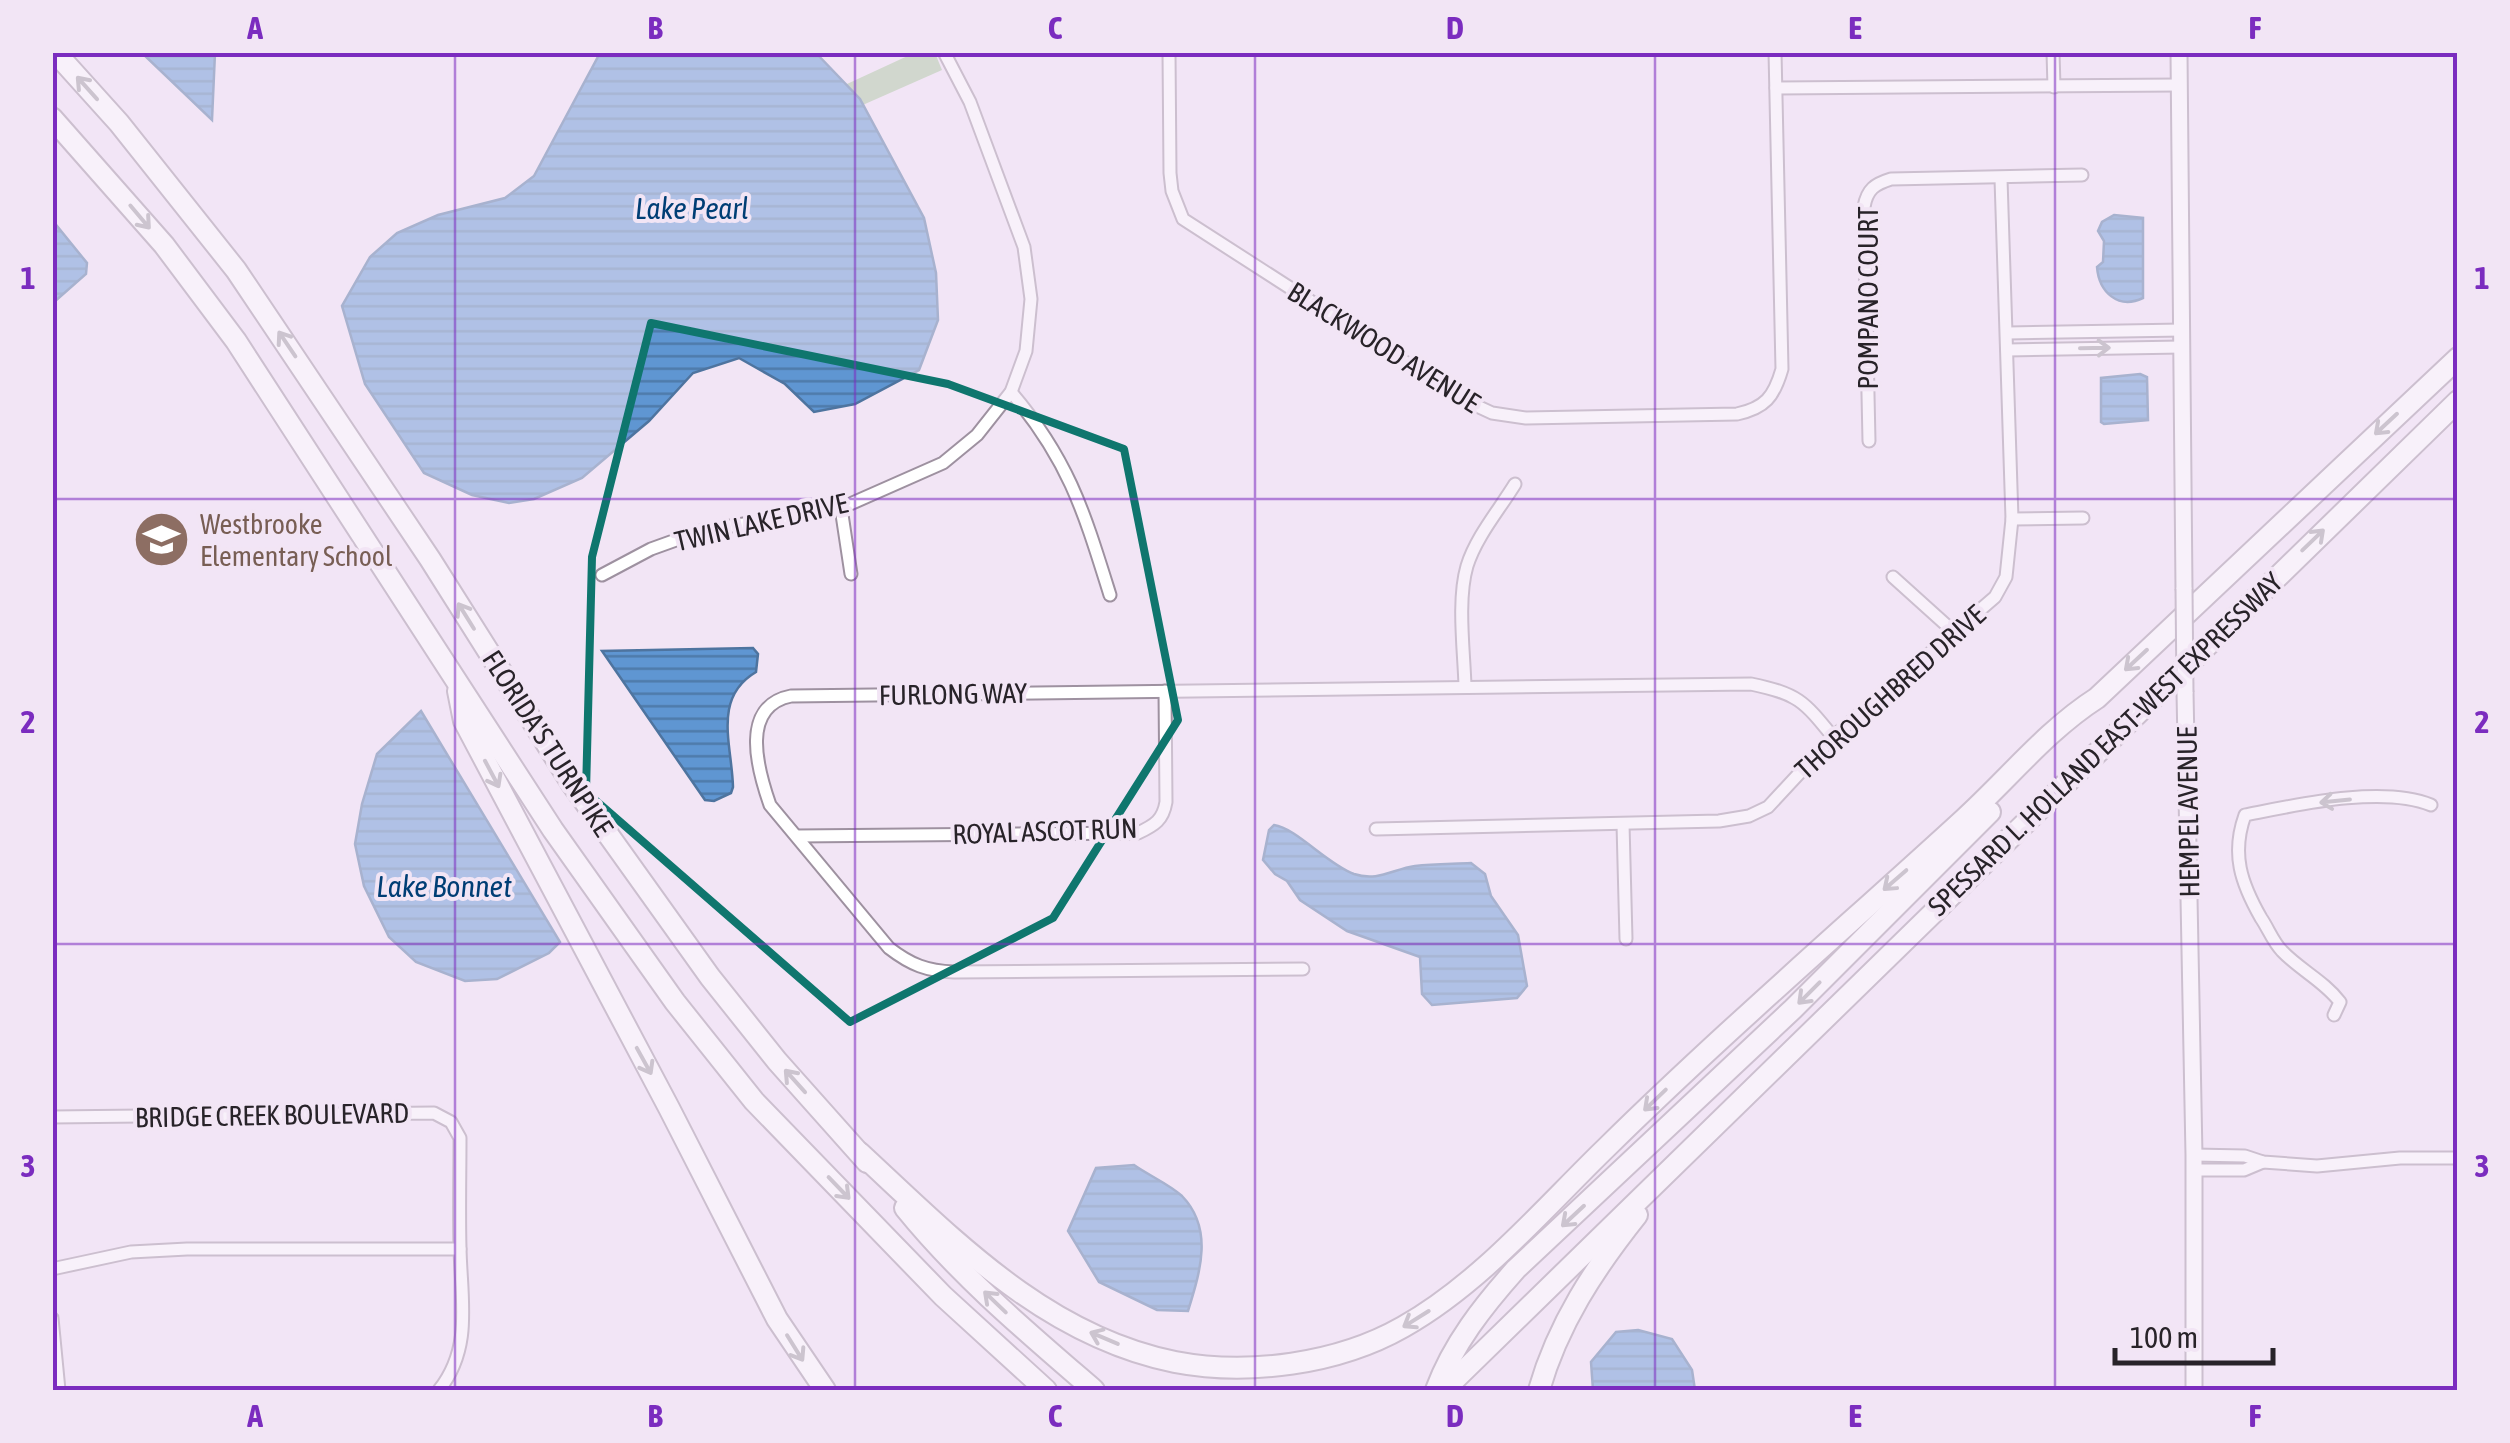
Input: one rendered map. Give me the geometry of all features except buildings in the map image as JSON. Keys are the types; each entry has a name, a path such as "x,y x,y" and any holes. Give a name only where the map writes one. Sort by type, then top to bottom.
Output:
{"highway":[{"name":"FLORIDA'S TURNPIKE","path":"54,52 120,124 236,270 430,559 592,812 710,977 928,1237 1094,1390"},
{"name":"FLORIDA'S TURNPIKE","path":"52,118 164,245 236,342 457,684 675,1002 754,1100 942,1296 1046,1390"},
{"name":"SPESSARD L. HOLLAND EAST-WEST EXPRESSWAY","path":"2096,698 2458,358"},
{"name":"SPESSARD L. HOLLAND EAST-WEST EXPRESSWAY","path":"1754,1090 2458,400"},
{"path":"457,684 462,715 473,738 777,1319 825,1390"},
{"path":"860,1153 1014,1290 1063,1320 1123,1346 1175,1362 1232,1367 1289,1364 1346,1351 1399,1330 1444,1302 1713,1044 1965,818 2074,712 2096,698"},
{"path":"1436,1390 1458,1343 1516,1269 1793,1009 2086,717 2096,698"},
{"path":"1444,1390 1728,1110 1754,1090"},
{"path":"1539,1390 1567,1315 1596,1269 1656,1192 1738,1113 1754,1090"}],"street":[{"name":"TWIN LAKE DRIVE","path":"602,575 651,549 700,531 841,508 943,463 976,436 1010,392 1026,350 1032,298 1024,246 970,102 944,52"},
{"name":"BLACKWOOD AVENUE","path":"1169,52 1170,173 1182,218 1464,400 1492,413 1526,418 1736,414 1769,401 1782,369 1776,88"},
{"path":"1775,52 1776,88 2180,85"},
{"path":"2053,52 2054,87"},
{"name":"HEMPEL AVENUE","path":"2179,52 2194,1390"},
{"name":"POMPANO COURT","path":"1869,441 1866,196 1875,184 1891,179 2082,175"},
{"name":"THOROUGHBRED DRIVE","path":"1376,829 1720,822 1749,816 1768,806 1833,737 1994,597 2006,577 2012,519 2001,179"},
{"path":"2008,333 2182,330"},
{"path":"2007,350 2182,347"},
{"path":"1010,392 1041,427 1060,458 1082,505 1110,595"},
{"path":"1465,686 1466,567 1516,484"},
{"path":"841,508 850,574"},
{"path":"2012,519 2083,518"},
{"path":"1894,577 1954,632"},
{"name":"FURLONG WAY","path":"1303,969 928,971 908,962 889,948 770,805 761,779 757,728 761,712 774,699 791,696 1751,684 1785,691 1806,704 1833,737"},
{"name":"ROYAL ASCOT RUN","path":"797,836 1138,833 1154,826 1164,815 1165,690"},
{"path":"2334,1015 2340,1002 2329,988 2280,948 2247,893 2236,858 2245,815 2356,799 2410,796 2431,805"},
{"path":"1623,824 1626,938"},
{"name":"BRIDGE CREEK BOULEVARD","path":"52,1117 434,1113 451,1122 460,1138 464,1329 459,1356 450,1377 438,1390"},
{"path":"2194,1162 2244,1170 2263,1162 2317,1166 2400,1158 2458,1158"},
{"path":"52,1269 131,1252 187,1248 460,1249"},
{"path":"52,1318 60,1390"}],"highlighted area":[{"path":"651,323 948,384 1124,449 1178,720 1053,918 850,1022 586,792 592,557"}],"green space":[{"path":"914,53 935,53 942,70 831,119 821,96"}],"water":[{"path":"142,53 215,53 212,120"},
{"name":"Lake Pearl","path":"600,53 816,53 860,99 924,218 936,273 938,320 919,370 855,404 814,412 785,384 739,358 693,373 649,421 582,478 534,499 509,503 472,495 424,473 365,384 342,306 370,257 397,233 438,215 505,198 534,176"},
{"path":"2114,215 2143,218 2143,298 2134,301 2111,296 2099,276 2097,267 2103,262 2104,241 2098,231 2102,222"},
{"path":"53,221 87,263 86,274 53,303"},
{"path":"2140,374 2147,377 2148,420 2101,422 2101,378"},
{"path":"753,648 758,654 756,672 742,683 729,709 733,787 731,793 714,801 705,800 602,651"},
{"name":"Lake Bonnet","path":"421,711 560,942 549,953 497,979 465,981 416,962 389,937 364,886 355,844 377,754"},
{"path":"1274,825 1344,869 1363,876 1415,866 1471,863 1485,874 1491,896 1518,935 1527,986 1517,998 1432,1005 1422,994 1420,957 1347,931 1300,900 1287,881 1275,874 1263,860 1269,830"},
{"path":"1134,1165 1182,1196 1198,1222 1202,1251 1188,1311 1157,1310 1099,1282 1068,1231 1096,1168"},
{"path":"1638,1330 1672,1339 1692,1370 1695,1390 1593,1390 1591,1362 1616,1332"}],"place":[{"name":"Westbrooke Elementary School","path":"161,540"}]}
